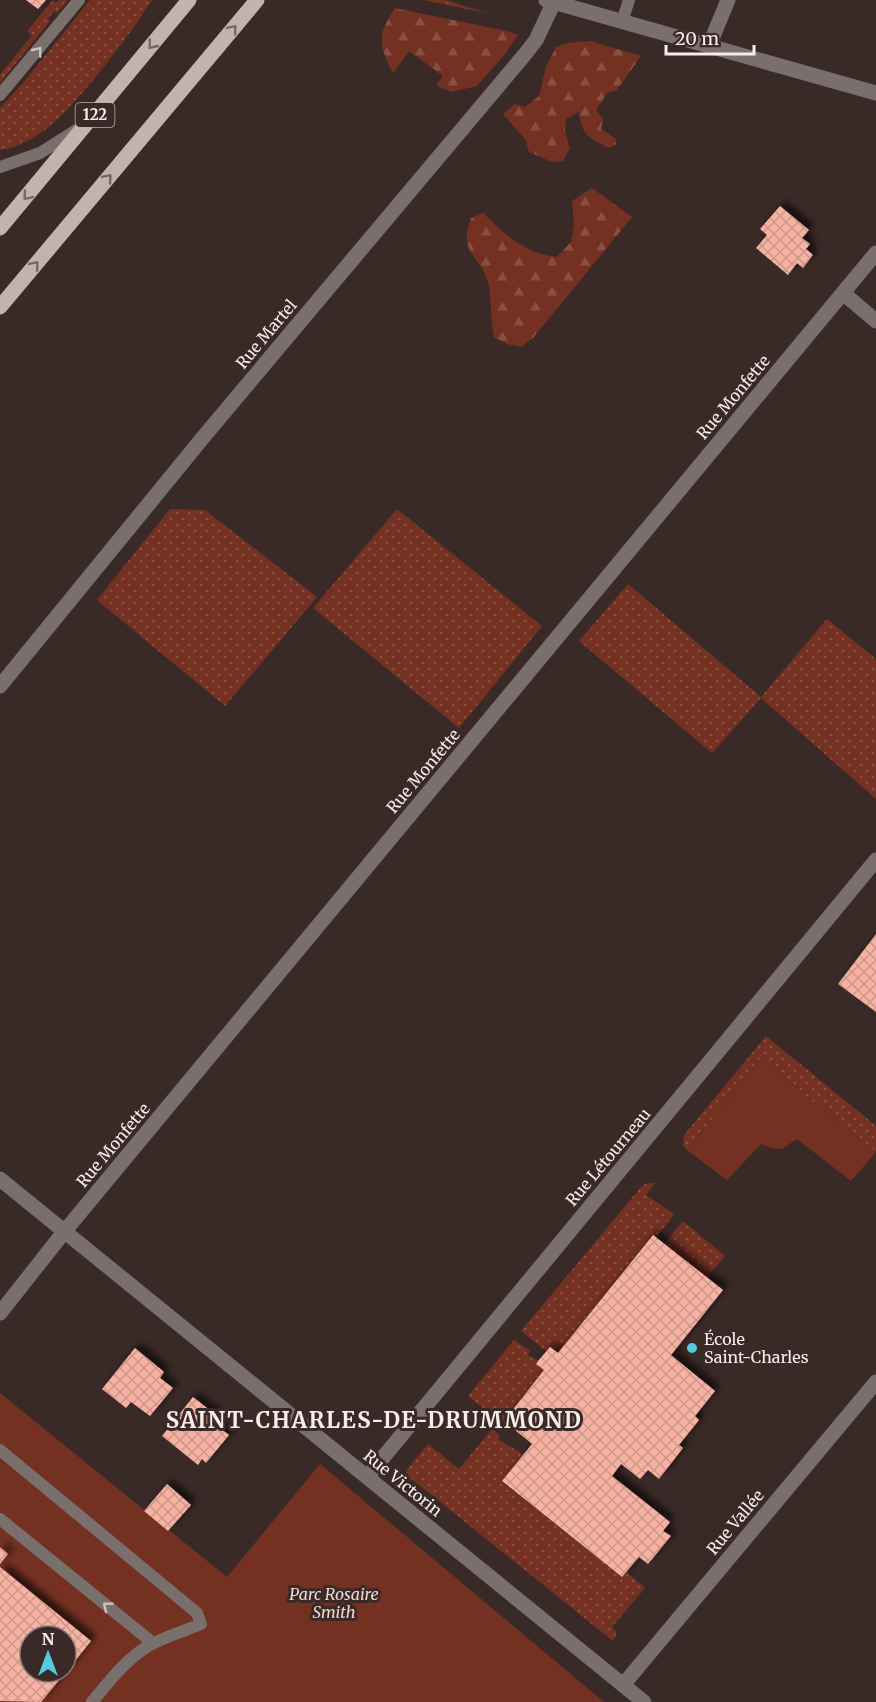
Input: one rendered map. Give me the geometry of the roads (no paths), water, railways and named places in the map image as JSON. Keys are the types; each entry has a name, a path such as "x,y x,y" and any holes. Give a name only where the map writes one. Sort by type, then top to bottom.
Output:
{"main road":[{"name":"122","path":"0,228 189,0"},
{"path":"0,308 257,0"}],"street":[{"path":"709,46 716,24 728,0"},
{"path":"550,1 876,93"},
{"name":"Rue Martel","path":"0,687 205,435 526,53 536,40 550,1"},
{"name":"Rue Monfette","path":"0,1313 64,1232 876,253"},
{"path":"843,293 876,321"},
{"name":"Rue Létourneau","path":"367,1477 876,860"},
{"name":"Rue Victorin","path":"0,1179 644,1702"},
{"name":"Rue Vallée","path":"623,1685 876,1382"}],"lane":[{"path":"0,95 79,0"},
{"path":"622,22 628,0"},
{"path":"0,167 40,153 91,120"},
{"path":"0,1450 197,1613 201,1624 151,1644 125,1664 92,1702"},
{"path":"0,1520 148,1639 151,1644"}],"place":[{"name":"École Saint-Charles","path":"692,1348"}],"district":[{"name":"SAINT-CHARLES-DE-DRUMMOND","path":"374,1420"}],"park label":[{"name":"Parc Rosaire Smith","path":"334,1603"}]}
